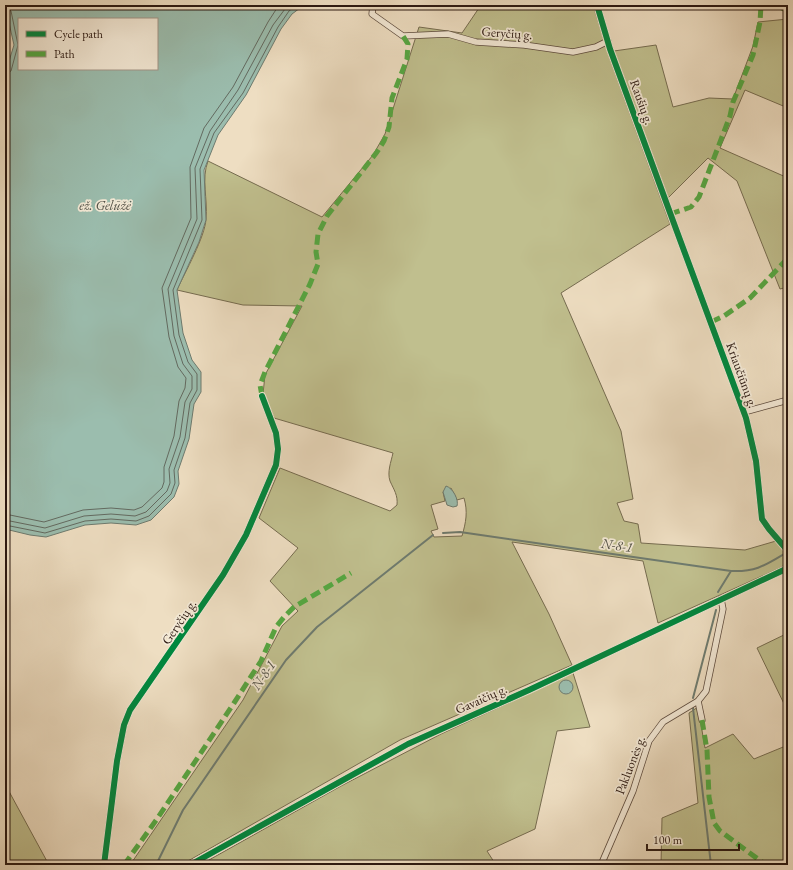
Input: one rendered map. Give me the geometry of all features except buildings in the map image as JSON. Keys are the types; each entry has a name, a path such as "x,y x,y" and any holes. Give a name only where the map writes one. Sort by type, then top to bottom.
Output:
{"street":[{"name":"Raušių g.","path":"597,5 608,41 667,205"},
{"name":"Geryčių g.","path":"372,6 372,14 374,16 403,36 448,34 476,42 532,46 573,52 590,49 608,41"},
{"name":"Kriaučiūnų g.","path":"667,205 744,412 755,455 762,519 788,550"},
{"name":"Geryčių g.","path":"104,865 116,761 124,725 130,710 223,575 246,535 276,465 278,452 276,433 262,396"},
{"path":"744,412 788,400"},
{"name":"Gavaičių g.","path":"190,865 408,744 529,690 788,568"},
{"name":"Pakluonės g.","path":"601,865 633,791 649,741 663,722 698,701 706,691 724,609 722,599"},
{"path":"698,701 702,720"}],"shaded area":[{"path":"481,5 593,5 610,59 670,224 561,293 621,431 633,499 617,503 624,521 638,524 641,543 745,550 776,541 786,554 787,561 782,567 658,623 643,561 512,542 549,614 572,665 400,740 181,865 130,865 243,700 282,626 298,611 270,581 298,548 259,518 280,468 390,511 397,505 396,495 389,478 393,453 274,418 263,394 265,375 302,306 243,305 177,290 198,245 205,226 205,175 208,161 322,217 373,155 385,134 419,27 462,33","holes":["451,488 457,500 464,498 466,508 462,536 434,537 431,531 438,529 431,505 445,501 443,492"]},
{"path":"788,19 788,108 745,90 720,148 788,178 788,287 780,289 737,181 708,158 668,198 614,51 656,45 673,107 709,98 733,99 753,46 758,22"},
{"path":"788,633 788,712 757,648"},
{"path":"573,673 590,727 557,731 535,829 487,851 496,865 200,865 341,786 441,734"},
{"path":"698,707 705,748 733,734 754,759 788,745 788,865 661,865 662,818 698,803 689,713"},
{"path":"5,784 49,865 5,865"}],"water":[{"name":"ež. Gelūžė","path":"5,5 304,5 292,14 281,29 246,95 218,135 204,170 206,220 199,242 177,290 183,333 192,360 201,372 201,392 194,404 189,439 178,471 179,484 174,497 151,520 136,525 111,523 85,525 46,537 5,529 5,74 14,45"},
{"path":"446,486 449,487 455,494 457,506 453,507 447,505 443,492"},
{"path":"563,680 569,680 573,684 573,690 569,694 563,694 559,690 559,684"}],"waterway":[{"name":"N-8-1","path":"443,533 460,532 731,571 753,569 771,562 784,554"},
{"name":"N-8-1","path":"156,865 183,810 286,660 317,627 433,535"},
{"path":"718,592 731,571"},
{"path":"693,698 716,610"},
{"path":"693,708 711,865"}],"marked path":[{"path":"670,214 691,207 699,197 730,116 733,102 753,55 760,22 761,5"},
{"path":"776,5 788,11"},
{"path":"262,396 260,385 265,372 310,284 318,264 316,252 318,234 327,216 384,141 389,127 392,98 407,59 408,44 403,36"},
{"path":"711,322 724,316 750,298 788,258"},
{"path":"124,865 157,819 261,661 276,627 294,607 351,573"},
{"path":"702,720 707,750 709,797 714,823 720,831 766,865"}],"cycle path":[{"path":"597,5 610,49 746,418 756,461 762,519 788,551"},
{"path":"104,865 117,761 124,725 130,710 223,575 246,535 276,465 278,449 276,433 262,396"},
{"path":"190,865 408,744 529,690 788,568"}]}
